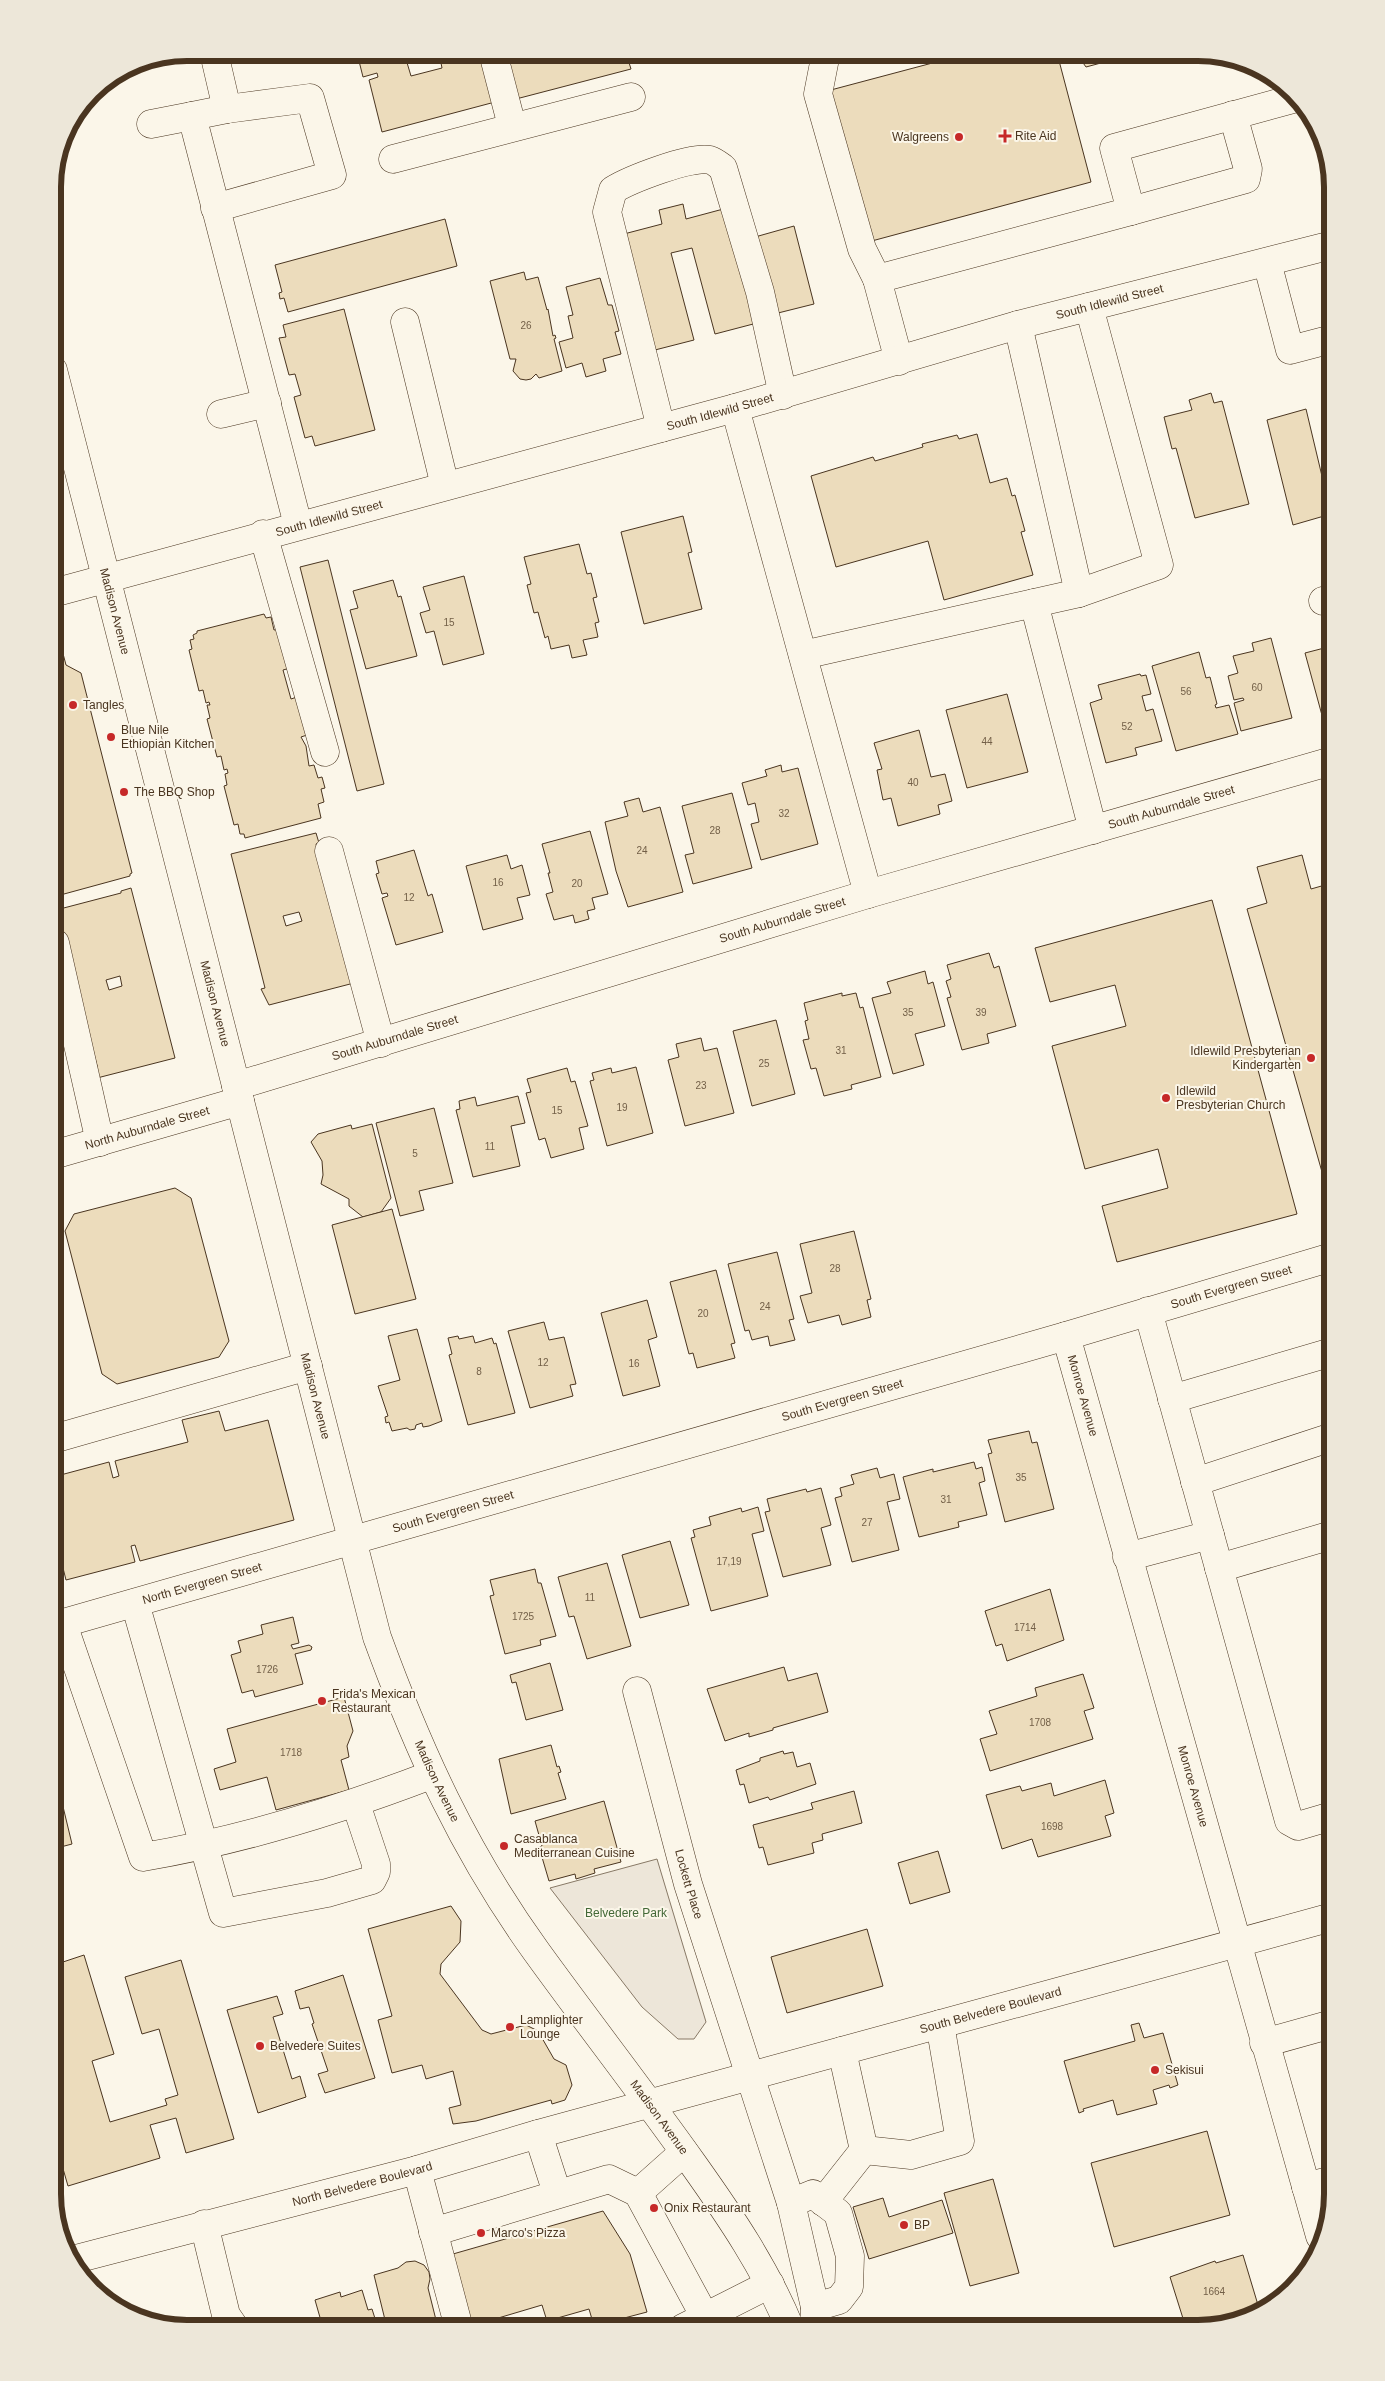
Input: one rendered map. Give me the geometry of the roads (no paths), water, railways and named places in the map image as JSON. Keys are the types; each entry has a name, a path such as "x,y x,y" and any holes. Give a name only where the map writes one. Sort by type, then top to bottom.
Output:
{"street":[{"path":"216,62 227,109"},
{"path":"495,62 512,126"},
{"path":"824,62 818,94 862,250 878,279 899,361"},
{"path":"393,158 631,97"},
{"path":"151,124 227,109 310,98 332,175 215,208"},
{"path":"1131,211 1114,148 1288,100"},
{"path":"878,279 1246,179 1248,169 1233,115"},
{"path":"192,116 298,525"},
{"path":"661,428 608,212 613,190 625,182 694,159 710,160 723,168 760,292 783,395"},
{"name":"South Idlewild Street","path":"62,591 264,534 783,395 1018,325 1324,247"},
{"path":"1267,262 1290,350 1324,341"},
{"path":"803,655 1079,593 1160,565 1089,307"},
{"path":"405,322 445,486"},
{"path":"1018,325 1079,593"},
{"path":"220,414 267,403"},
{"name":"Madison Avenue","path":"62,404 377,1637 402,1707 431,1775 468,1848 507,1909 651,2103 728,2213 770,2284 786,2320"},
{"path":"735,408 868,894"},
{"path":"264,534 325,752"},
{"path":"1034,603 1093,830"},
{"name":"South Auburndale Street","path":"238,1094 381,1043 868,894 1324,763"},
{"path":"329,851 381,1043"},
{"path":"62,972 100,1142"},
{"name":"North Auburndale Street","path":"62,1153 100,1142 238,1094"},
{"name":"South Evergreen Street","path":"353,1541 1066,1336 1324,1258"},
{"path":"1148,1311 1289,1821 1298,1826 1324,1818"},
{"name":"Monroe Avenue","path":"1066,1336 1127,1557 1239,1943 1264,2043 1318,2229"},
{"path":"1172,1399 1324,1354"},
{"path":"61,1437 308,1366"},
{"path":"1195,1482 1324,1440"},
{"path":"1127,1557 1210,1535"},
{"path":"1219,1568 1324,1537"},
{"name":"North Evergreen Street","path":"61,1624 353,1541"},
{"path":"135,1603 223,1913 327,1893 372,1880 376,1872 376,1864 356,1804"},
{"path":"61,1634 143,1857 204,1846 356,1804 431,1775"},
{"name":"Lockett Place","path":"637,1691 688,1884 791,2203 814,2317"},
{"name":"South Belvedere Boulevard","path":"651,2103 1324,1919"},
{"path":"864,2150 911,2155 960,2141 940,2024"},
{"path":"1264,2043 1324,2026"},
{"path":"842,2051 864,2150"},
{"name":"North Belvedere Boulevard","path":"79,2258 204,2224 418,2170 651,2103"},
{"path":"538,2134 557,2193"},
{"path":"823,2202 864,2150"},
{"path":"638,2193 684,2152"},
{"path":"418,2170 432,2232 457,2319"},
{"path":"432,2232 557,2193 609,2180 638,2193 692,2320"},
{"path":"1306,2187 1324,2182"},
{"path":"791,2203 814,2194 838,2213 850,2256 849,2287 839,2300 814,2317"},
{"path":"204,2224 226,2315 229,2319"},
{"path":"701,2320 770,2284"}],"place":[{"name":"Rite Aid","path":"1005,136"},
{"name":"Walgreens","path":"959,137"},
{"name":"Tangles","path":"73,705"},
{"name":"Blue Nile Ethiopian Kitchen","path":"111,737"},
{"name":"The BBQ Shop","path":"124,792"},
{"name":"Idlewild Presbyterian Kindergarten","path":"1311,1058"},
{"name":"Idlewild Presbyterian Church","path":"1166,1098"},
{"name":"Frida's Mexican Restaurant","path":"322,1701"},
{"name":"Casablanca Mediterranean Cuisine","path":"504,1846"},
{"name":"Lamplighter Lounge","path":"510,2027"},
{"name":"Belvedere Suites","path":"260,2046"},
{"name":"Sekisui","path":"1155,2070"},
{"name":"Onix Restaurant","path":"654,2208"},
{"name":"BP","path":"904,2225"},
{"name":"Marco's Pizza","path":"481,2233"}],"park label":[{"name":"Belvedere Park","path":"626,1913"}]}
